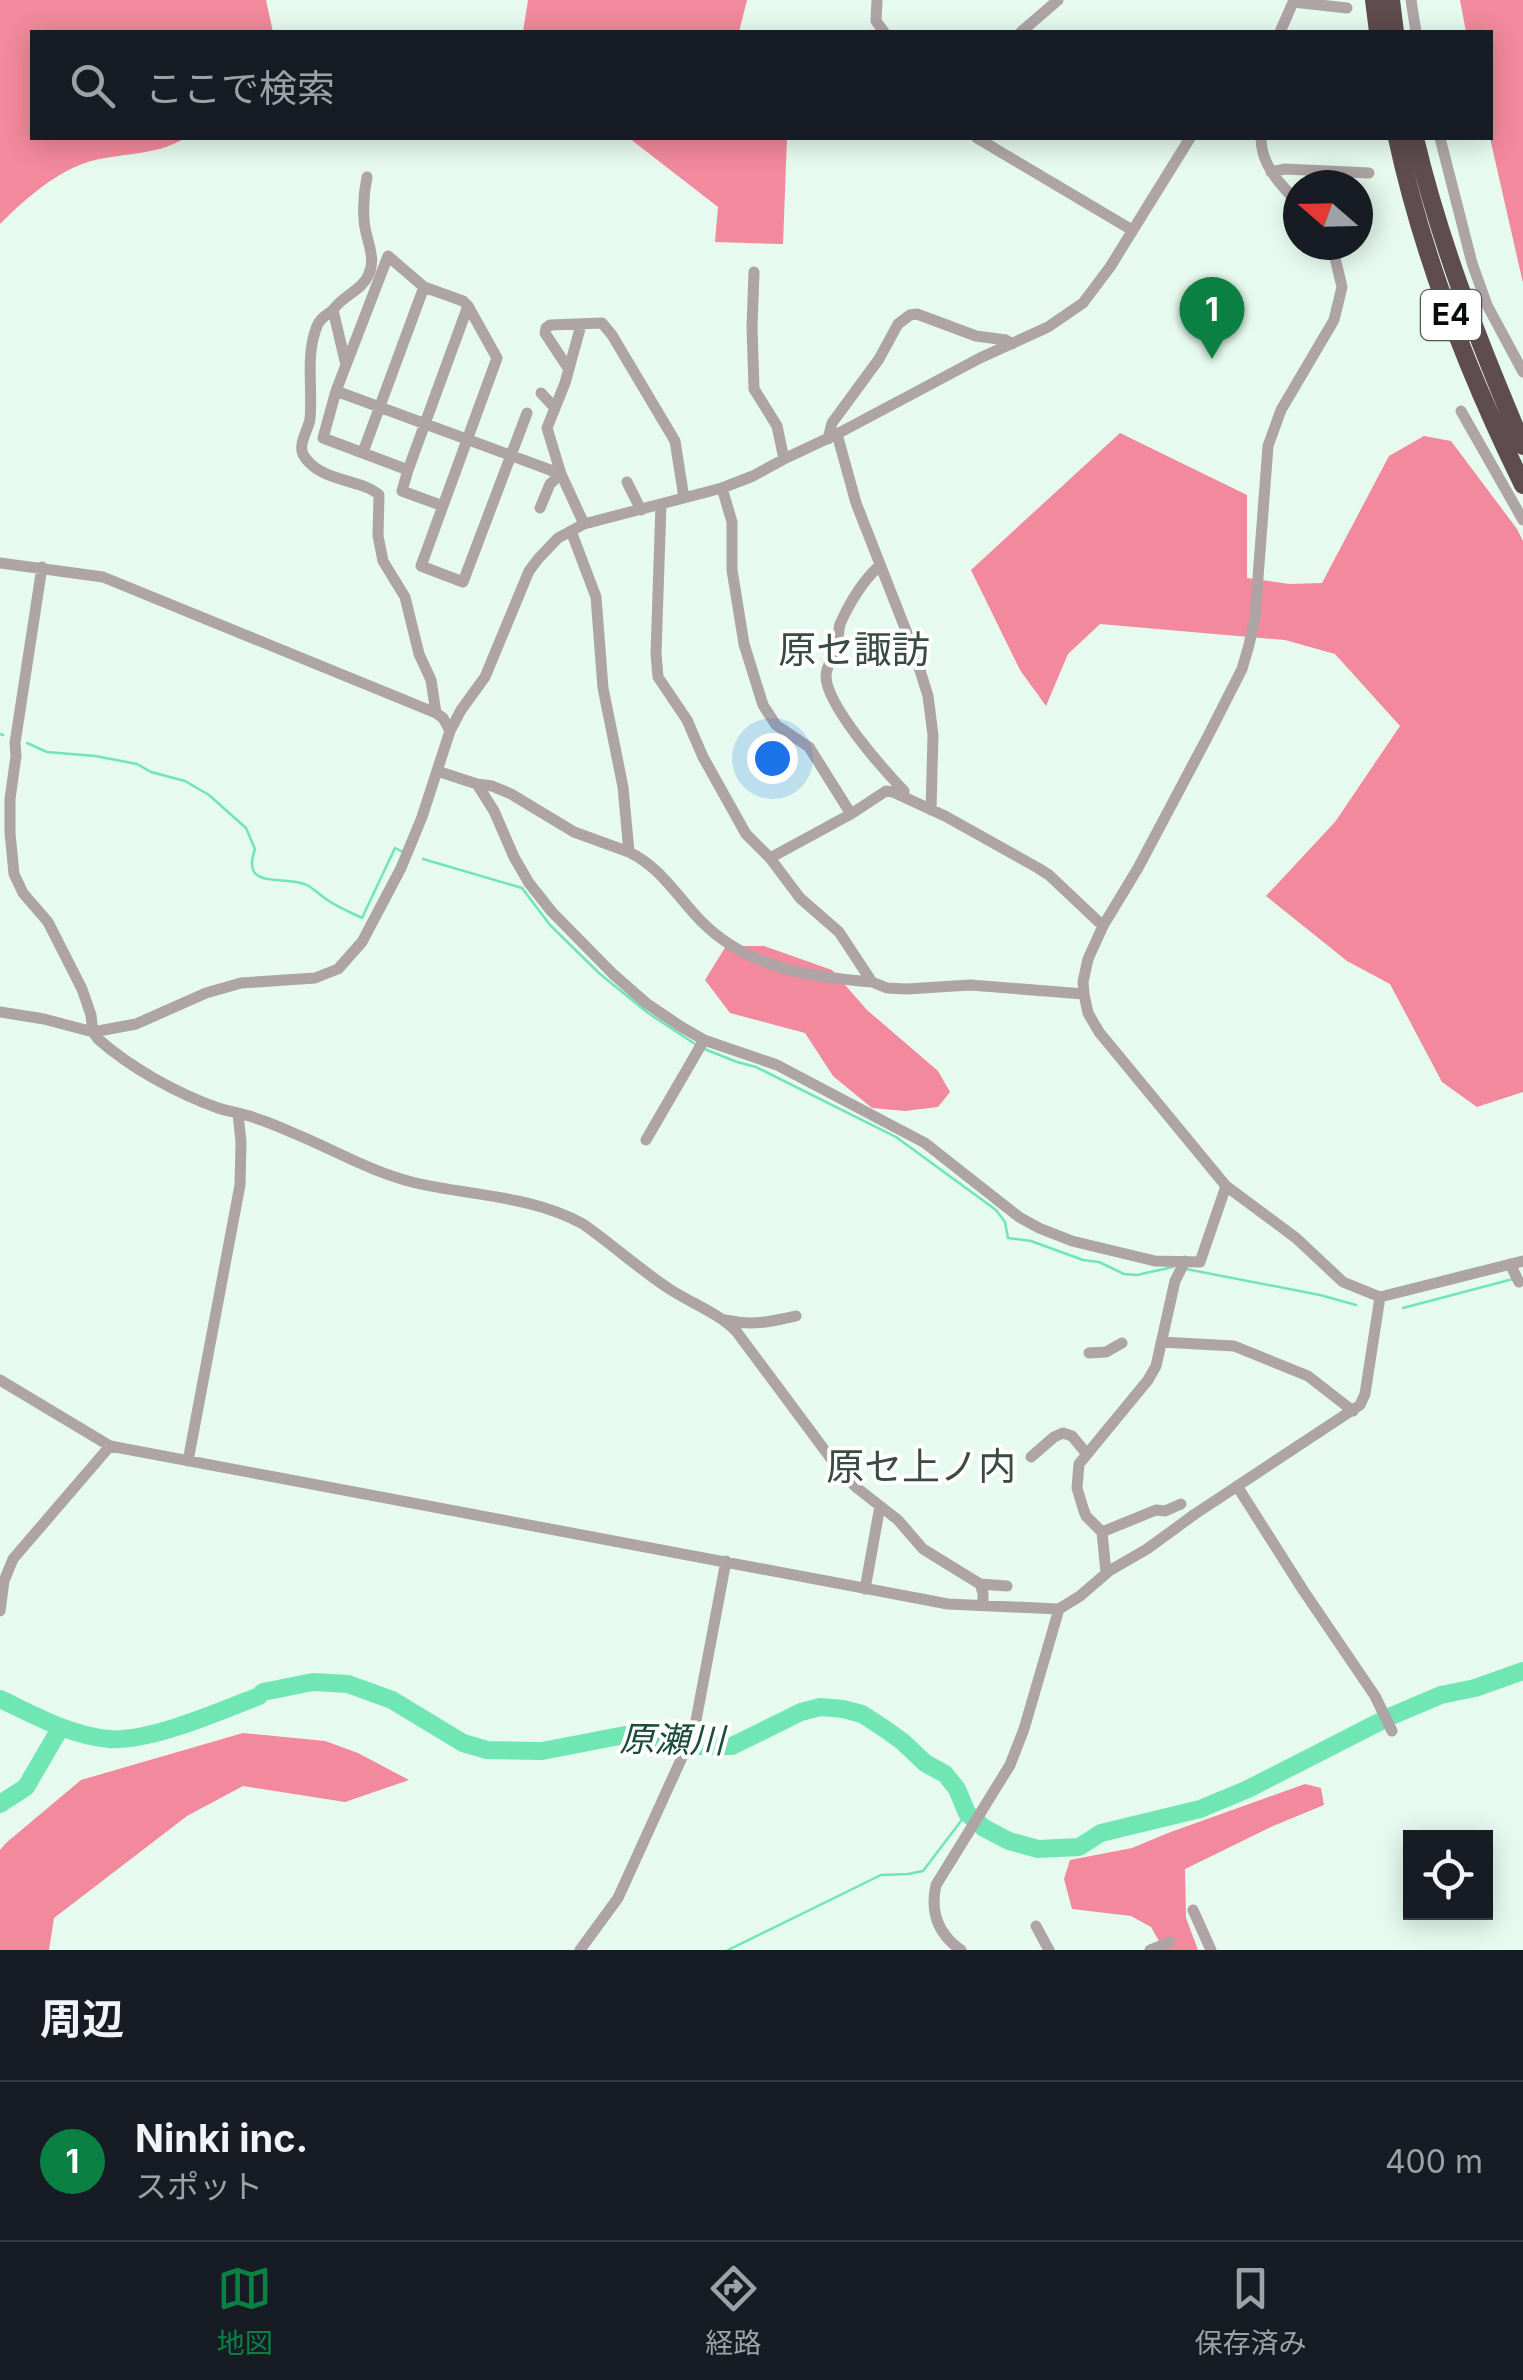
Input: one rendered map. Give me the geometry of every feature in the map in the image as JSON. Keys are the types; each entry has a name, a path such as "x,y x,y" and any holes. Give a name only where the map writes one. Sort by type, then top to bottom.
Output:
{"highway":[{"path":"1374,0 1378,30"},
{"path":"1392,0 1396,30"},
{"name":"E4","path":"1398,140 1417,215 1450,314 1523,485"},
{"name":"E4","path":"1416,140 1448,258 1523,446"}],"street":[{"path":"877,0 876,21 883,30"},
{"path":"1411,0 1416,30"},
{"path":"1281,30 1293,1 1347,8"},
{"path":"1023,30 1048,3"},
{"path":"980,140 1132,230"},
{"path":"0,1012 93,1032 136,1024 206,993 241,983 315,978 338,969 362,942 402,868 450,731 485,678 530,572 558,538 584,524 722,488 753,476 1048,328 1082,303 1110,267 1189,140"},
{"path":"1261,140 1263,156 1283,186"},
{"path":"1441,140 1477,277 1487,305 1523,372"},
{"path":"1271,172 1306,170"},
{"path":"367,178 364,223 372,262 359,288 318,321 309,377 310,422 302,451 305,458 338,480 368,487 379,495 383,561 405,597 431,680 436,713"},
{"path":"408,470 323,438 336,391 388,256 424,287 463,301 497,358 421,566 463,582 527,413"},
{"path":"1336,260 1342,287 1334,320 1281,410 1268,446 1255,617 1242,669 1148,851 1103,926 1088,959 1084,994 1099,1032 1226,1186 1296,1238 1342,1282 1380,1297 1516,1269"},
{"path":"754,272 754,389 777,426 784,459"},
{"path":"363,452 424,287"},
{"path":"443,506 402,491 468,306"},
{"path":"333,310 346,365"},
{"path":"931,810 933,735 928,696 856,503 833,437 832,423 880,358 898,324 910,315 1012,344"},
{"path":"568,368 545,333 546,328 602,323 675,442 684,498"},
{"path":"580,325 547,428 561,474 584,524"},
{"path":"336,391 561,474"},
{"path":"541,393 555,408"},
{"path":"1461,411 1523,520"},
{"path":"540,508 550,484 561,474"},
{"path":"627,482 641,510"},
{"path":"722,488 732,522 732,570 744,644 763,704 776,725 809,747 850,814"},
{"path":"660,504 658,677 686,720 746,834 800,898 839,932 872,982"},
{"path":"571,531 596,597 603,688 623,787 628,852"},
{"path":"0,563 104,578 436,713 450,731"},
{"path":"879,566 868,576 839,627 826,679 829,694 841,713 904,790 904,796"},
{"path":"42,567 15,744 10,799 14,874 23,894 48,922 82,989 93,1032 105,1045 196,1099 252,1116 405,1180 493,1196 568,1216 736,1331 841,1472 898,1520 923,1548 980,1584 1007,1586"},
{"path":"437,771 511,794 574,832 645,860 703,923 741,953 797,973 872,982 887,988 970,985 1084,994"},
{"path":"478,784 514,857 552,912 646,1002 702,1046 777,1065 925,1143 1020,1217 1040,1228 1155,1261 1200,1262 1226,1186"},
{"path":"770,858 886,791 904,796 1049,874 1103,926"},
{"path":"646,1140 702,1046"},
{"path":"188,1461 240,1184 238,1114"},
{"path":"1106,1573 1102,1532 1086,1516 1077,1488 1079,1464 1156,1366 1174,1281 1185,1261"},
{"path":"0,1380 110,1446 948,1604 1059,1609 1106,1573 1360,1405 1380,1297"},
{"path":"724,1320 760,1324 796,1316"},
{"path":"1161,1342 1234,1346 1308,1376 1353,1410"},
{"path":"1089,1354 1106,1352 1122,1343"},
{"path":"1031,1457 1063,1433 1072,1436 1086,1453"},
{"path":"0,1611 5,1578 13,1559 110,1446"},
{"path":"1237,1486 1376,1698 1392,1730"},
{"path":"1102,1532 1181,1504"},
{"path":"865,1588 880,1506"},
{"path":"1165,1511 1174,1528"},
{"path":"580,1950 618,1898 694,1731 726,1561"},
{"path":"980,1584 983,1605"},
{"path":"961,1950 948,1946 939,1926 933,1897 936,1884 1010,1766 1059,1609"},
{"path":"1193,1910 1211,1950"},
{"path":"1036,1926 1050,1950"},
{"path":"1150,1950 1172,1944"}],"shaded area":[{"path":"0,0 266,0 273,30 30,30 30,140 181,140 73,168 39,189 0,224"},
{"path":"528,0 747,0 740,30 523,30"},
{"path":"1460,0 1523,0 1523,283 1490,140 1493,30 1466,30"},
{"path":"632,140 787,140 783,244 715,242 718,207"},
{"path":"1120,433 1247,495 1247,578 1289,584 1322,583 1389,456 1424,436 1451,441 1517,529 1523,541 1523,1092 1477,1107 1442,1082 1390,984 1347,961 1266,896 1335,822 1400,726 1335,654 1285,640 1100,624 1068,654 1046,706 1020,670 971,570"},
{"path":"726,946 764,946 832,970 867,1010 938,1071 950,1092 938,1107 905,1111 872,1108 833,1076 805,1033 730,1013 705,980"},
{"path":"243,1733 325,1741 358,1753 409,1780 345,1802 243,1786 187,1816 54,1918 49,1950 0,1950 0,1850 6,1843 81,1780"},
{"path":"1305,1784 1321,1788 1324,1805 1185,1869 1186,1918 1198,1950 1164,1950 1151,1927 1131,1916 1072,1909 1064,1879 1070,1860 1132,1848"}],"waterway":[{"path":"27,743 47,752 137,764 185,781 209,795 246,828 255,849 254,871 259,876 307,885 362,918 395,848 401,851"},
{"path":"423,859 522,888 550,925 600,974 695,1044"},
{"path":"702,1048 756,1067 896,1137 996,1210 1005,1222 1008,1238 1099,1262 1124,1274 1173,1267"},
{"path":"1186,1269 1356,1305"},
{"path":"1403,1308 1513,1279"},
{"name":"原瀬川","path":"0,1699 81,1734 126,1739 185,1724 263,1692 313,1682 348,1684 392,1700 463,1743 487,1750 542,1751 625,1735 693,1746 732,1746 801,1712 820,1707 843,1709 862,1714 945,1774 957,1789 967,1813 984,1828 1009,1841 1038,1849 1079,1847 1101,1833 1200,1809 1248,1789 1389,1717 1441,1695 1523,1671"},
{"path":"0,1804 26,1787 61,1727"},
{"path":"728,1950 881,1875 923,1871 967,1813"}],"place":[{"name":"Ninki inc.","path":"1212,359"}],"district":[{"name":"原セ諏訪","path":"854,650"},
{"name":"原セ上ノ内","path":"921,1467"}]}
